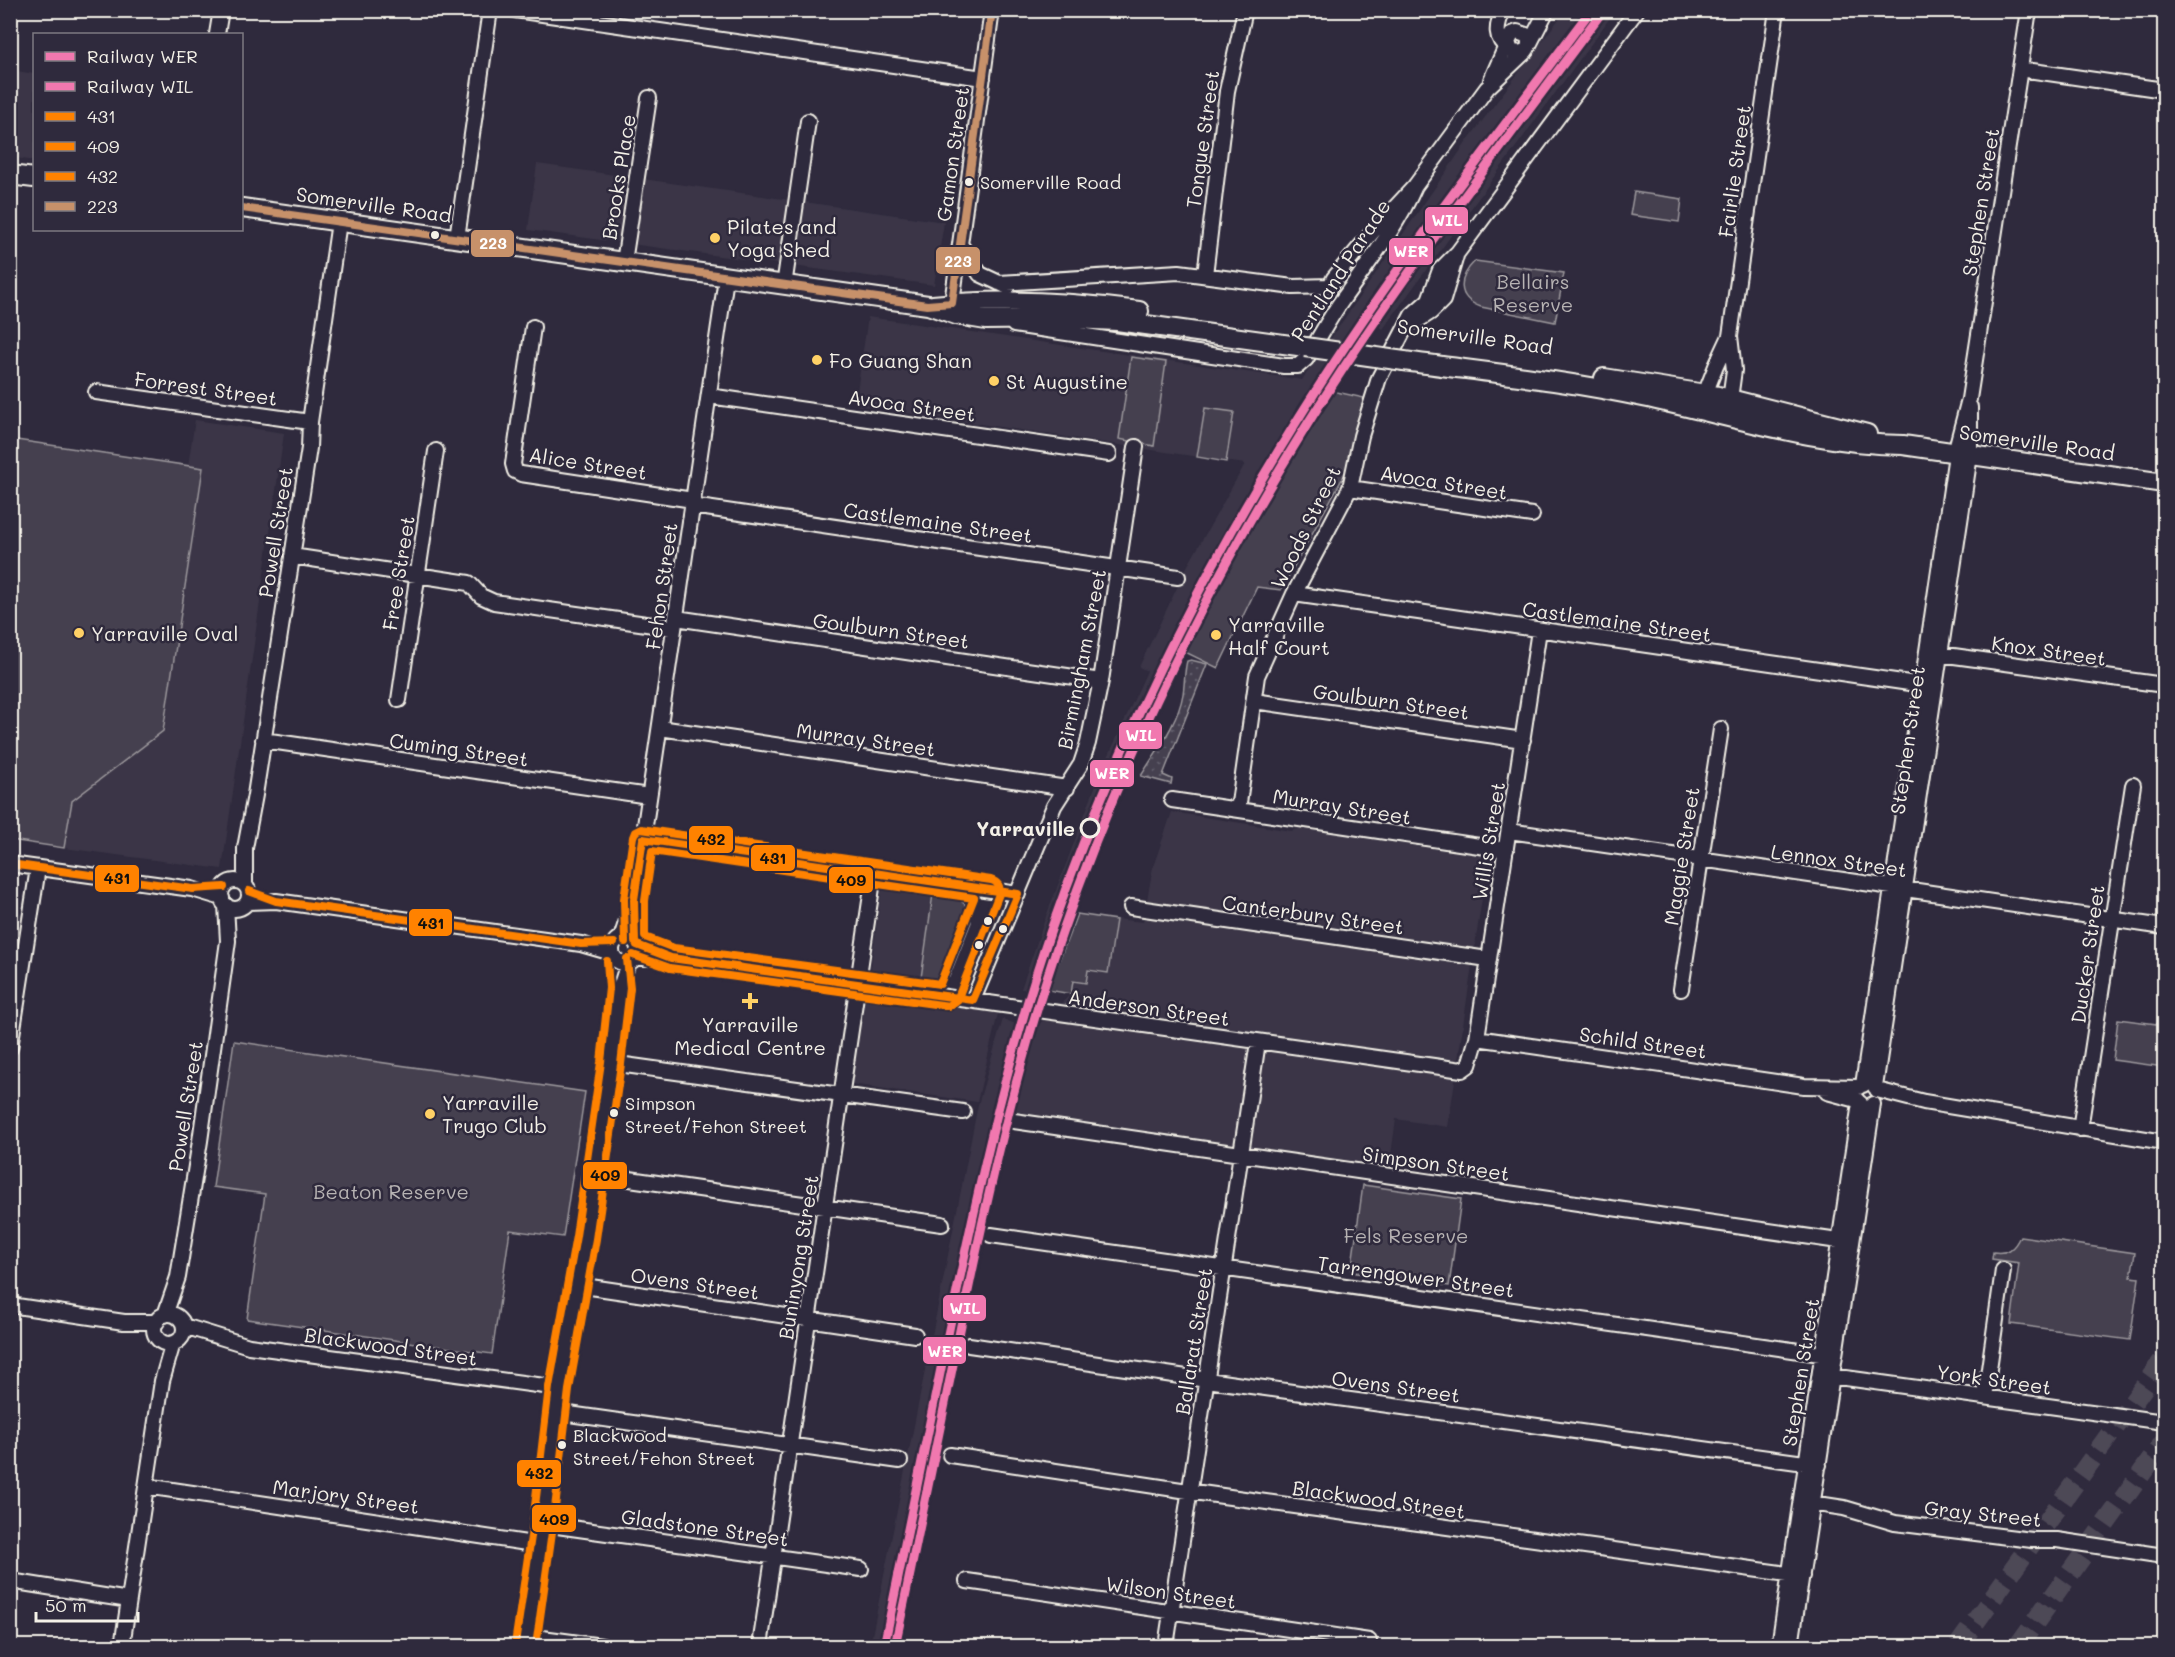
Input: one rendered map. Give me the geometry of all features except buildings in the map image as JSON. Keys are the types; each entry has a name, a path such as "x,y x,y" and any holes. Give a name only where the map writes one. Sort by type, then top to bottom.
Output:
{"main road":[{"path":"10,175 33,178"},
{"name":"Somerville Road","path":"243,208 726,278 952,308 986,320 1117,321 1308,341 1405,348 1706,394 1858,431 1903,446"},
{"name":"Somerville Road","path":"952,308 1001,301 1119,308 1308,341"},
{"name":"Somerville Road","path":"1405,348 1843,440 1963,454 2164,483"},
{"path":"1706,394 1713,413 1730,399"}],"street":[{"path":"217,33 221,10"},
{"path":"457,238 490,10"},
{"path":"515,10 983,78"},
{"name":"Gamon Street","path":"952,308 992,10"},
{"name":"Tongue Street","path":"1205,275 1227,91 1245,10"},
{"path":"1503,10 1498,21 1500,42 1513,40"},
{"path":"1508,10 1518,54 1527,48"},
{"name":"Pentland Parade","path":"1330,286 1334,278 1376,228 1415,186 1487,88 1513,40 1542,10"},
{"name":"Pentland Parade","path":"1487,88 1527,48 1547,10"},
{"name":"Woods Street","path":"1238,810 1257,676 1294,594 1350,488 1361,436 1377,383 1405,348 1413,312 1434,303 1440,270 1458,252 1637,10"},
{"name":"Fairlie Street","path":"1730,399 1734,376 1730,336 1777,10"},
{"name":"Stephen Street","path":"1785,1645 1929,686 1969,399 2029,10"},
{"path":"2020,69 2164,90"},
{"name":"Brooks Place","path":"624,262 649,98"},
{"path":"784,286 807,121"},
{"name":"Pentland Parade","path":"1292,367 1305,361 1341,302 1383,242 1415,186"},
{"name":"Powell Street","path":"122,1647 169,1329 200,1141 235,895 263,740 309,448 310,422 339,222"},
{"path":"960,244 980,274 1046,303"},
{"path":"999,283 1174,272 1293,287 1330,286 1331,293 1341,302"},
{"name":"Fehon Street","path":"526,1641 543,1524 555,1412 586,1238 625,950 726,278"},
{"name":"Somerville Road","path":"986,320 1292,367"},
{"name":"Alice Street","path":"533,327 513,464 515,471 521,474 693,503"},
{"name":"Fairlie Street","path":"1706,394 1730,336"},
{"path":"1713,374 1734,376"},
{"name":"Forrest Street","path":"96,392 310,422"},
{"name":"Avoca Street","path":"709,396 1109,454"},
{"name":"Free Street","path":"399,700 436,451"},
{"name":"Birmingham Street","path":"973,1000 1054,806 1081,764 1088,743 1101,681 1135,452"},
{"name":"Avoca Street","path":"1350,488 1532,515"},
{"name":"Castlemaine Street","path":"693,503 1178,577"},
{"name":"Goulburn Street","path":"292,556 469,583 481,596 494,602 675,623 1101,681"},
{"name":"Castlemaine Street","path":"1294,594 1929,686"},
{"name":"Willis Street","path":"1472,1058 1477,1038 1539,630"},
{"name":"Knox Street","path":"1933,653 2164,685"},
{"name":"Goulburn Street","path":"1254,701 1523,740"},
{"name":"Murray Street","path":"660,728 1066,788"},
{"name":"Maggie Street","path":"1681,989 1721,729"},
{"name":"Cuming Street","path":"263,740 649,796"},
{"name":"Ducker Street","path":"2080,1129 2133,784"},
{"name":"Murray Street","path":"1172,800 1506,850"},
{"name":"Lennox Street","path":"1509,831 2164,927"},
{"path":"643,839 1018,894"},
{"name":"Anderson Street","path":"10,864 625,950 1456,1071 1466,1068 1472,1058"},
{"path":"10,1048 38,868"},
{"name":"Buninyong Street","path":"760,1647 874,874"},
{"name":"Canterbury Street","path":"1131,907 1488,959"},
{"name":"Schild Street","path":"1477,1038 1924,1102 2164,1142"},
{"name":"Ballarat Street","path":"1166,1647 1258,1042"},
{"path":"611,1063 963,1112"},
{"name":"Simpson Street","path":"1014,1121 1846,1242"},
{"path":"595,1174 942,1224"},
{"name":"Tarrengower Street","path":"991,1235 1828,1355"},
{"path":"1985,1397 2003,1270"},
{"name":"Ovens Street","path":"577,1285 915,1335"},
{"name":"Blackwood Street","path":"10,1305 169,1329 249,1346 559,1388"},
{"name":"Ovens Street","path":"969,1345 1812,1464"},
{"name":"York Street","path":"1825,1375 2164,1422"},
{"path":"555,1412 900,1461"},
{"name":"Blackwood Street","path":"950,1455 1190,1492 1796,1576"},
{"name":"Marjory Street","path":"146,1486 540,1545"},
{"name":"Gray Street","path":"1806,1503 1844,1508 1894,1523 2032,1540 2057,1540 2164,1556"},
{"name":"Gladstone Street","path":"543,1524 861,1569"},
{"path":"10,1581 129,1599"},
{"name":"Wilson Street","path":"967,1581 1369,1641"},
{"path":"526,1641 602,1647"},
{"path":"1785,1645 1806,1647"}],"shaded area":[{"path":"1565,11 1615,11 1383,329 1375,323 1284,462 1243,530 1171,664 1167,663 1149,699 1076,873 1050,946 1038,990 1021,989 1099,777 1147,671 1139,667 1187,567 1245,464 855,405 868,317 1302,380 1468,140"},
{"path":"11,70 33,74 33,161 11,157"},
{"path":"537,164 944,222 934,285 528,230"},
{"path":"195,420 284,433 222,869 64,848 71,801 163,731 203,468 188,466"},
{"path":"1172,812 1291,831 1300,828 1488,857 1448,1127 1396,1119 1389,1168 1012,1111 982,1223 891,1646 870,1646 978,1105 1003,1019 1032,1031 1016,1096 1039,1024 1069,996 1072,980 1087,971 1107,973 1115,919 1143,922 1153,867"},
{"path":"882,886 933,893 921,980 870,973"},
{"path":"865,994 998,1013 977,1102 852,1084"}],"green space":[{"path":"1634,192 1682,199 1679,222 1630,215"},
{"name":"Bellairs Reserve","path":"1475,261 1564,273 1555,322 1481,307 1473,303 1467,298 1462,287 1465,274"},
{"path":"1131,357 1166,362 1154,446 1119,439"},
{"path":"1332,391 1364,398 1347,470 1281,590 1257,587 1218,668 1179,649 1263,496"},
{"path":"1205,408 1234,412 1226,462 1197,457"},
{"name":"Yarraville Oval","path":"10,439 203,468 163,731 72,801 64,848 11,840"},
{"path":"1187,661 1207,664 1163,775 1172,779 1171,784 1141,776 1166,737 1176,716 1183,694"},
{"path":"933,894 954,897 964,903 970,914 971,922 949,977 944,981 921,978"},
{"path":"1077,914 1116,920 1108,973 1088,970 1086,983 1073,981 1071,994 1048,990"},
{"path":"2118,1019 2164,1025 2164,1067 2113,1060"},
{"name":"Beaton Reserve","path":"234,1041 585,1092 563,1237 510,1230 492,1354 247,1319 265,1194 213,1187"},
{"name":"Fels Reserve","path":"1363,1185 1461,1199 1449,1286 1351,1272"},
{"path":"2020,1236 2135,1253 2131,1277 2139,1278 2130,1340 2011,1324 2019,1263 1992,1259 1993,1252 2010,1250"}],"tunnel":[{"path":"1958,1646 2164,1359"},
{"path":"2018,1646 2164,1442"}],"rail line":[{"name":"WER","path":"884,1646 968,1239 1005,1083 1051,930 1075,864 1129,734 1159,670 1224,545 1329,370 1401,266 1591,10"},
{"name":"WIL","path":"895,1646 1002,1137 1045,983 1086,867 1112,802 1169,674 1201,611 1234,549 1305,428 1374,322 1485,168 1599,16"}],"transit line":[{"name":"223","path":"243,208 927,305 952,303 992,10"},
{"name":"432","path":"625,942 624,899 633,837 635,832 641,829 991,880 999,887 999,894 957,1000 949,1006 670,968 633,955"},
{"name":"431","path":"635,942 634,900 643,839 1018,894 973,1000 671,958 637,945"},
{"name":"409","path":"652,851 974,898 940,984 674,948 645,937 645,901 652,851"},
{"name":"431","path":"10,864 193,889 224,887"},
{"name":"431","path":"249,891 276,901 581,944 614,943"},
{"name":"409","path":"536,1646 569,1390 596,1239 621,1064 630,988 627,959"},
{"name":"432","path":"515,1644 533,1523 549,1387 576,1236 601,1062 609,988 607,961"}],"place":[{"name":"Somerville Road","path":"969,182"},
{"name":"Pilates and Yoga Shed","path":"715,238"},
{"name":"Fo Guang Shan","path":"817,360"},
{"name":"St Augustine","path":"994,381"},
{"name":"Yarraville Oval","path":"79,633"},
{"name":"Yarraville Half Court","path":"1216,635"},
{"name":"Yarraville","path":"1090,828"},
{"name":"Yarraville Medical Centre","path":"750,1001"},
{"name":"Simpson Street/Fehon Street","path":"614,1113"},
{"name":"Yarraville Trugo Club","path":"430,1114"},
{"name":"Blackwood Street/Fehon Street","path":"562,1445"}]}
